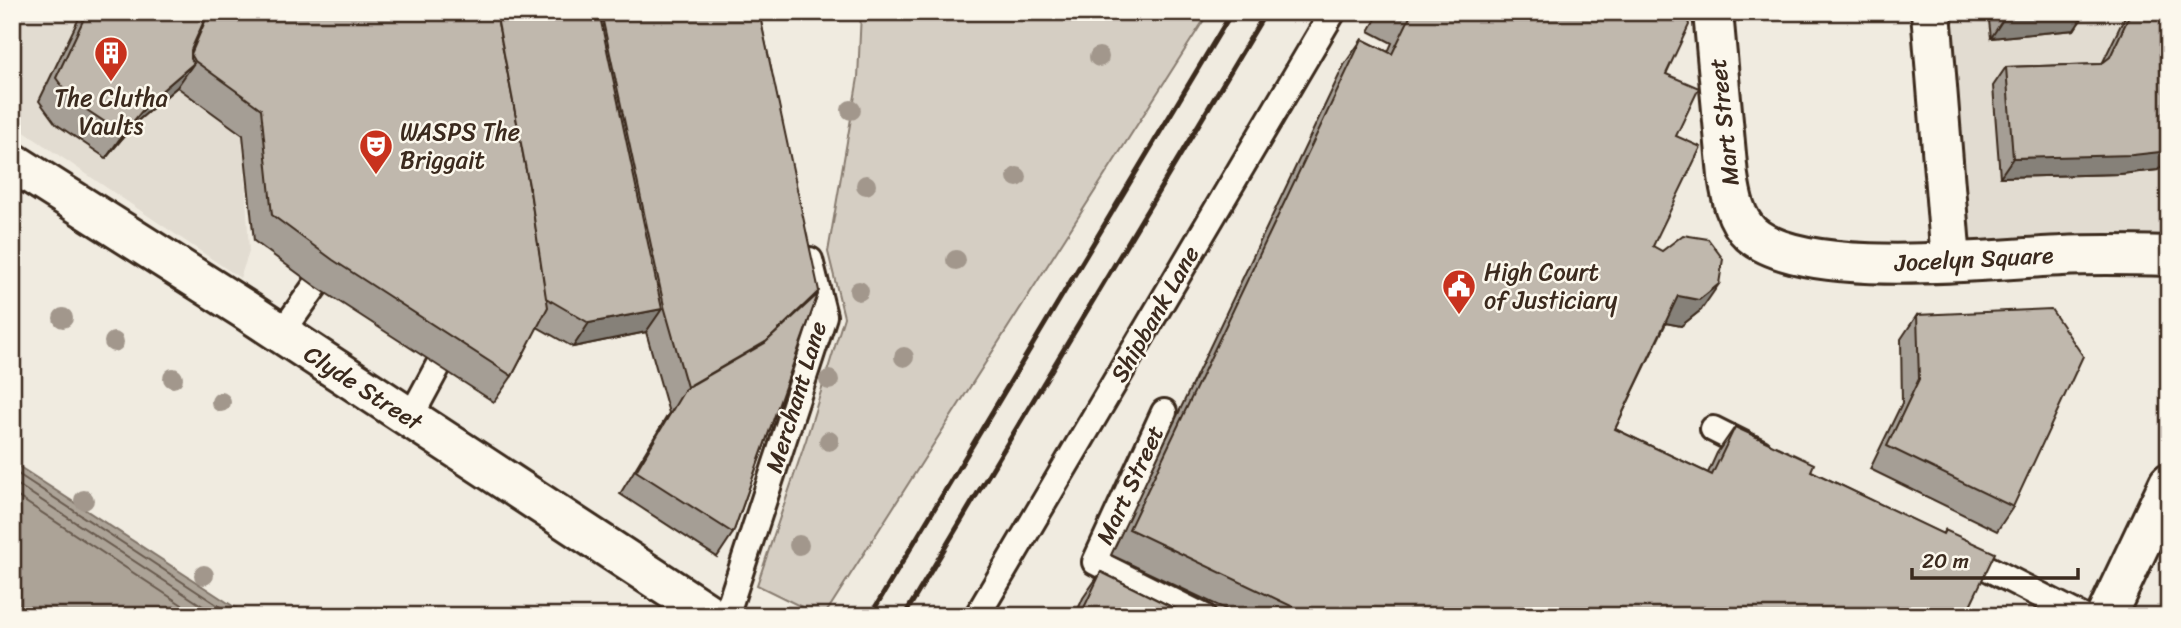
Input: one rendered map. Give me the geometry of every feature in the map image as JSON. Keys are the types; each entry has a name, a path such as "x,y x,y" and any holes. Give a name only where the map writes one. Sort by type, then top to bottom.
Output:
{"main road":[{"name":"Mart Street","path":"1713,12 1732,198 1737,215 1751,233 1782,249"},
{"path":"1931,12 1951,261"},
{"name":"Clyde Street","path":"12,162 712,616"},
{"name":"Jocelyn Square","path":"1782,249 1804,256 1874,264 2066,255 2169,256"},
{"path":"2106,616 2169,483"}],"lane":[{"name":"Shipbank Lane","path":"977,616 1333,12"},
{"name":"Merchant Lane","path":"726,616 824,317 804,237"},
{"path":"281,334 315,286"},
{"path":"410,418 438,366"},
{"name":"Mart Street","path":"1164,412 1095,562 1203,616"},
{"path":"1713,429 1776,460"},
{"path":"1936,542 2081,616"}],"shaded area":[{"path":"12,12 203,12 172,80 177,87 243,135 249,252 240,278 17,127 12,121"},
{"path":"861,12 1209,12 824,616 820,616 757,585 844,317 828,252 858,78"},
{"path":"1933,12 2169,12 2169,255 1951,260"}],"water":[{"path":"12,462 242,612 249,616 12,616"}],"building":[{"name":"The Clutha Vaults","path":"87,12 208,12 191,50 194,63 151,100 123,134 72,100 56,78"},
{"name":"WASPS The Briggait","path":"209,12 496,12 530,191 548,307 512,376 333,260 272,215 261,109 195,61 191,54"},
{"path":"496,12 599,12 662,309 589,323 546,298 530,191"},
{"path":"601,12 759,12 819,291 767,341 687,387 664,306"},
{"name":"High Court of Justiciary","path":"1401,12 1686,12 1689,25 1666,74 1699,88 1676,136 1701,147 1653,246 1662,251 1683,235 1708,239 1723,259 1719,284 1699,300 1678,296 1615,429 1712,475 1735,427 1814,464 1811,471 1943,534 1945,530 1995,553 1965,616 1312,616 1129,529 1362,39 1392,54 1410,17"},
{"path":"2004,12 2072,12 2004,18"},
{"path":"2131,12 2169,12 2169,151 2133,155 2013,158 2006,67 2101,64 2110,57"},
{"path":"818,294 733,533 636,471 685,389 765,343"},
{"path":"2051,309 2083,356 2013,507 1887,446 1919,379 1917,315"},
{"path":"1101,572 1190,616 1080,616"}],"railway":[{"path":"870,616 1232,12"},
{"path":"904,616 1266,12"}],"place":[{"name":"The Clutha Vaults","path":"111,83"},
{"name":"WASPS The Briggait","path":"376,176"},
{"name":"High Court of Justiciary","path":"1459,316"}]}
